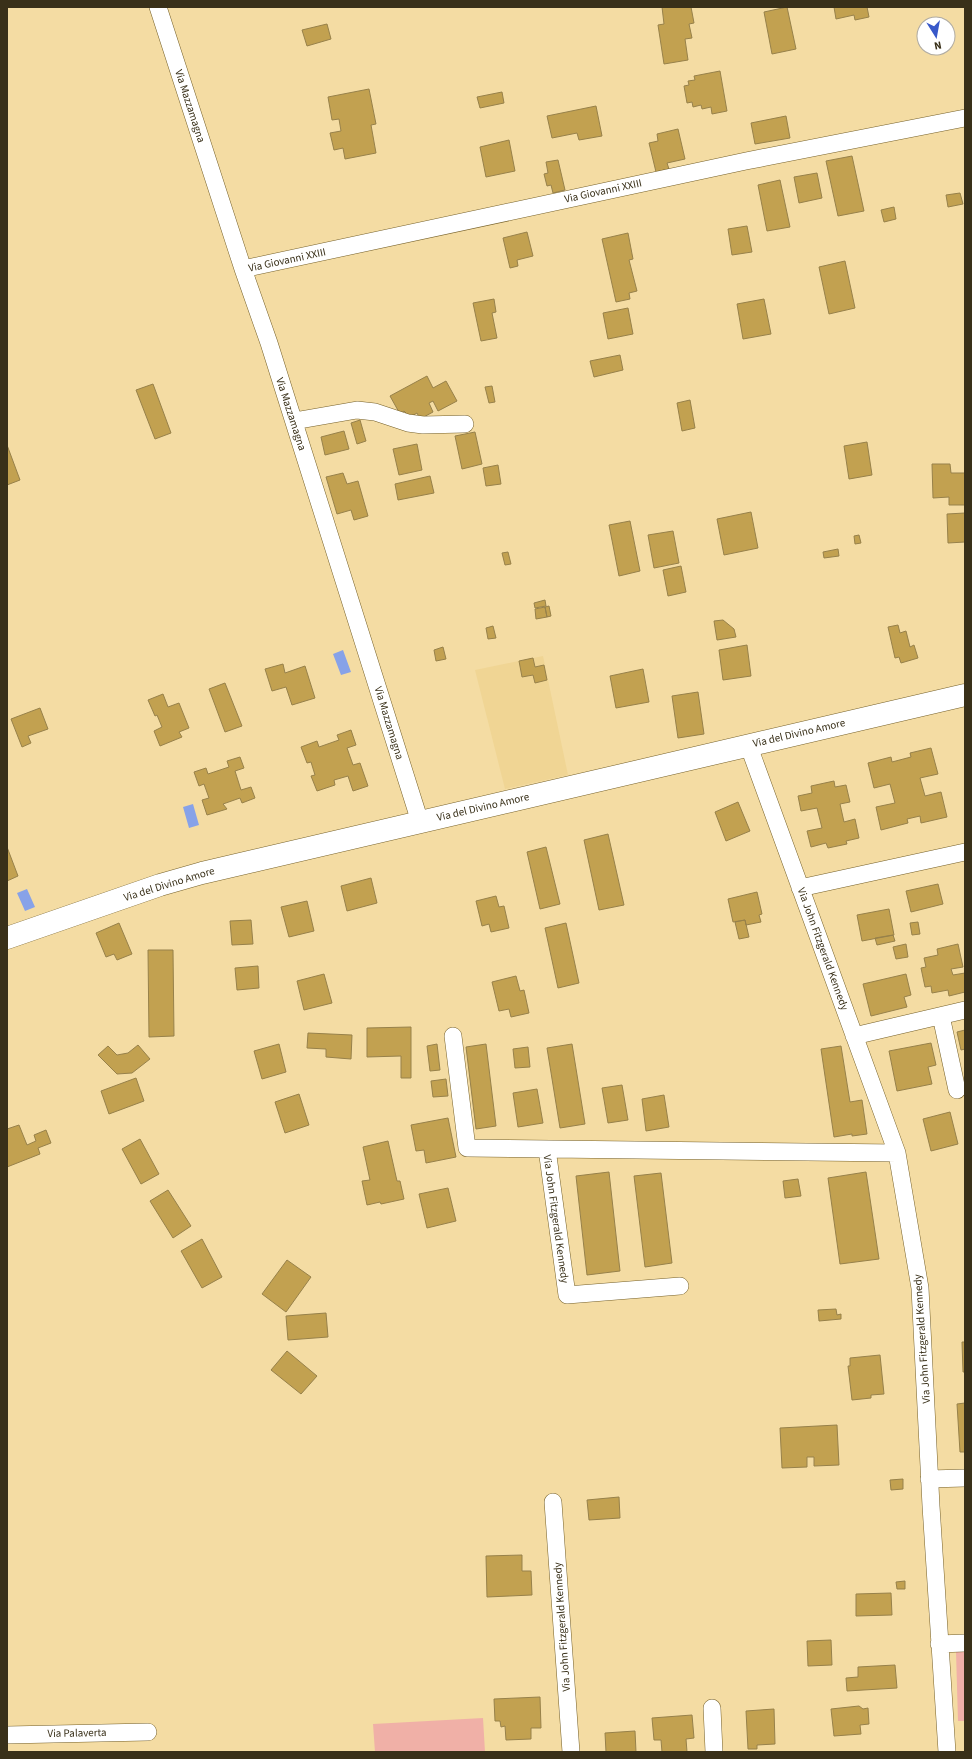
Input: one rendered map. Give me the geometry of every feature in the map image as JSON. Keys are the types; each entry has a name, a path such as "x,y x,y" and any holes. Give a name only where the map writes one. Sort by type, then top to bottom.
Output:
{"main road":[{"name":"Via del Divino Amore","path":"7,938 160,885 202,873 748,744 965,695"}],"street":[{"name":"Via Mazzamagna","path":"158,7 243,269 269,343 420,822"},
{"name":"Via Giovanni XXIII","path":"243,269 746,160 965,118"},
{"path":"294,421 357,410 375,412 395,420 416,424 465,424"},
{"name":"Via John Fitzgerald Kennedy","path":"748,744 897,1153 920,1288 929,1479 947,1752"},
{"path":"800,888 965,852"},
{"path":"854,1036 965,1010"},
{"path":"941,1016 957,1090"},
{"name":"Via John Fitzgerald Kennedy","path":"453,1036 467,1148 897,1153"},
{"name":"Via John Fitzgerald Kennedy","path":"547,1149 567,1295 680,1286"},
{"path":"929,1479 965,1478"},
{"name":"Via John Fitzgerald Kennedy","path":"553,1502 571,1752"},
{"path":"939,1644 965,1643"},
{"path":"712,1708 714,1752"},
{"name":"Via Palaverta","path":"7,1735 148,1732"}],"shaded area":[{"path":"543,656 568,775 505,789 475,670"},
{"path":"956,1652 965,1652 965,1721 958,1721"},
{"path":"483,1718 485,1752 375,1752 373,1724"}],"water":[{"path":"343,650 351,672 341,675 333,654"},
{"path":"193,804 199,825 189,828 183,807"},
{"path":"27,889 35,907 25,911 17,893"}],"building":[{"path":"662,7 691,7 694,23 689,24 692,38 685,39 688,60 664,64 658,25 664,24"},
{"path":"787,7 796,49 772,54 764,12"},
{"path":"834,7 867,7 869,17 855,20 854,15 836,19"},
{"path":"327,24 331,39 307,46 302,30"},
{"path":"720,71 727,111 712,114 711,107 702,109 701,105 693,107 692,102 687,103 684,86 689,85 688,81 695,80 694,76"},
{"path":"369,89 376,124 371,125 376,153 345,159 343,148 334,150 330,133 341,131 339,119 332,120 328,97"},
{"path":"502,92 504,103 480,108 477,97"},
{"path":"596,106 602,136 579,140 577,133 552,138 547,116"},
{"path":"786,116 790,138 755,144 751,123"},
{"path":"678,129 685,159 667,163 669,169 656,172 649,143 658,141 657,134"},
{"path":"509,140 515,171 486,177 480,147"},
{"path":"852,156 864,211 838,216 826,161"},
{"path":"558,160 565,190 553,193 551,185 547,186 544,174 548,173 546,162"},
{"path":"817,173 822,198 799,203 794,177"},
{"path":"780,180 790,227 767,231 758,185"},
{"path":"960,193 963,204 948,207 946,195"},
{"path":"894,207 896,219 884,222 881,210"},
{"path":"747,226 752,252 732,255 728,229"},
{"path":"527,232 533,256 517,260 518,266 510,268 503,238"},
{"path":"628,233 633,259 629,260 637,291 629,293 630,299 616,302 602,239"},
{"path":"845,261 855,308 829,314 819,267"},
{"path":"494,299 496,312 492,313 497,338 481,341 473,303"},
{"path":"764,299 771,334 743,339 737,304"},
{"path":"628,308 633,334 608,339 603,313"},
{"path":"620,355 623,370 594,377 590,361"},
{"path":"427,376 433,388 446,381 457,401 438,411 433,401 429,403 433,412 420,419 417,413 410,417 404,411 400,414 390,396"},
{"path":"153,384 171,433 155,439 136,390"},
{"path":"492,386 495,402 489,403 485,387"},
{"path":"690,400 695,428 682,431 677,403"},
{"path":"360,420 366,441 357,444 351,423"},
{"path":"344,431 349,449 325,455 321,437"},
{"path":"475,432 482,464 462,469 455,436"},
{"path":"867,442 872,475 849,479 844,446"},
{"path":"417,444 422,470 399,475 393,449"},
{"path":"7,445 20,480 7,485"},
{"path":"932,464 950,464 951,473 965,473 965,505 949,505 949,497 933,498"},
{"path":"498,465 501,484 486,486 483,468"},
{"path":"343,473 347,484 358,481 368,516 354,520 351,510 337,514 326,477"},
{"path":"430,476 434,493 398,500 395,484"},
{"path":"751,512 758,548 724,555 717,519"},
{"path":"965,513 965,542 948,543 947,514"},
{"path":"630,521 640,571 619,576 609,525"},
{"path":"673,531 679,563 654,568 648,535"},
{"path":"859,535 861,543 855,544 854,536"},
{"path":"838,549 839,556 824,558 823,552"},
{"path":"508,552 511,564 505,565 502,553"},
{"path":"681,566 686,592 668,596 663,570"},
{"path":"545,600 546,606 535,608 534,603"},
{"path":"549,606 551,616 547,617 545,607"},
{"path":"545,607 547,617 536,619 535,609"},
{"path":"723,620 734,629 736,637 717,640 714,621"},
{"path":"898,625 900,633 906,631 910,647 914,645 918,658 901,663 899,657 895,658 888,627"},
{"path":"493,626 496,638 488,639 486,628"},
{"path":"747,645 751,676 723,680 719,650"},
{"path":"443,647 446,659 436,661 434,650"},
{"path":"533,658 535,667 544,665 547,680 535,683 533,675 522,677 519,661"},
{"path":"283,664 285,673 305,666 315,698 292,705 286,687 272,691 265,669"},
{"path":"643,669 649,702 616,708 610,676"},
{"path":"225,683 242,726 225,732 209,689"},
{"path":"698,692 704,734 678,738 672,696"},
{"path":"163,694 168,707 179,703 189,728 179,732 182,737 160,746 154,731 162,727 148,700"},
{"path":"40,708 48,729 28,736 31,743 22,747 11,719"},
{"path":"351,730 356,745 347,748 353,765 360,763 368,786 353,791 348,776 334,780 335,785 317,791 311,776 315,775 311,762 307,763 301,747 317,741 319,747 339,740 337,735"},
{"path":"931,748 938,774 920,778 925,796 941,792 947,817 921,823 920,816 907,819 908,823 881,830 876,807 895,803 890,784 874,788 868,763 891,757 892,762 911,757 910,753"},
{"path":"240,757 244,768 235,771 241,790 251,787 255,798 242,803 240,798 223,804 227,809 207,815 202,800 209,798 204,784 199,786 194,772 206,768 208,774 229,767 227,761"},
{"path":"834,781 835,787 846,785 850,802 840,804 844,822 855,819 859,838 846,841 847,844 828,848 826,843 811,847 807,831 822,828 817,808 801,811 798,796 812,793 811,786"},
{"path":"738,802 750,831 726,841 715,812"},
{"path":"608,834 624,905 599,910 584,840"},
{"path":"7,847 18,876 7,881"},
{"path":"546,847 560,904 540,909 527,852"},
{"path":"371,878 377,903 347,911 341,886"},
{"path":"938,884 943,904 911,912 906,891"},
{"path":"757,892 762,914 759,915 761,922 746,925 745,920 733,922 728,899"},
{"path":"496,896 499,907 504,906 509,928 491,932 489,924 482,926 476,901"},
{"path":"307,901 314,931 289,937 281,907"},
{"path":"889,909 894,935 862,941 857,915"},
{"path":"251,920 253,944 232,945 230,921"},
{"path":"745,920 749,937 739,939 735,922"},
{"path":"918,922 920,934 912,935 910,923"},
{"path":"119,923 132,954 117,960 114,954 106,957 96,933"},
{"path":"566,923 579,983 558,988 545,928"},
{"path":"893,935 895,941 877,945 875,938"},
{"path":"906,944 908,957 896,959 893,947"},
{"path":"958,944 963,967 951,969 953,975 965,973 965,992 949,996 948,990 932,993 931,986 925,987 921,968 926,967 924,958 938,955 937,949"},
{"path":"148,950 173,950 174,1036 149,1037"},
{"path":"258,966 259,988 237,990 235,968"},
{"path":"324,974 332,1003 304,1010 297,981"},
{"path":"906,974 911,995 904,997 907,1007 871,1016 863,984"},
{"path":"516,976 520,991 524,990 529,1013 511,1017 509,1009 499,1011 492,982"},
{"path":"411,1027 411,1078 401,1078 401,1056 367,1057 367,1028"},
{"path":"965,1030 965,1049 961,1050 957,1032"},
{"path":"308,1033 352,1035 351,1059 326,1057 326,1049 307,1048"},
{"path":"931,1043 936,1065 928,1067 932,1084 897,1091 889,1051"},
{"path":"279,1044 286,1072 262,1079 254,1051"},
{"path":"437,1044 440,1070 430,1071 427,1046"},
{"path":"486,1044 496,1126 476,1129 466,1047"},
{"path":"572,1044 585,1124 560,1128 547,1048"},
{"path":"138,1045 150,1059 132,1073 117,1074 98,1055 108,1046 117,1055 128,1053"},
{"path":"841,1046 850,1102 862,1100 867,1134 852,1136 852,1134 834,1137 821,1049"},
{"path":"528,1047 530,1067 515,1068 513,1049"},
{"path":"136,1078 144,1101 109,1114 101,1091"},
{"path":"446,1079 448,1096 433,1097 431,1081"},
{"path":"622,1085 628,1120 608,1123 602,1088"},
{"path":"537,1089 543,1123 518,1127 513,1093"},
{"path":"299,1094 309,1125 285,1133 275,1102"},
{"path":"664,1095 669,1127 646,1131 642,1099"},
{"path":"950,1112 958,1144 931,1151 923,1119"},
{"path":"448,1118 456,1157 426,1163 424,1150 416,1151 411,1125"},
{"path":"19,1125 27,1145 36,1141 34,1135 46,1130 51,1143 38,1148 40,1154 7,1167 7,1129"},
{"path":"140,1139 159,1174 141,1184 122,1149"},
{"path":"388,1141 397,1181 400,1181 404,1199 381,1204 380,1202 367,1205 362,1181 370,1180 363,1147"},
{"path":"609,1172 620,1271 587,1275 576,1176"},
{"path":"866,1172 879,1259 840,1264 828,1178"},
{"path":"661,1173 672,1263 645,1267 634,1176"},
{"path":"798,1179 801,1196 785,1198 783,1181"},
{"path":"448,1188 456,1221 427,1228 419,1194"},
{"path":"168,1190 191,1226 173,1238 150,1201"},
{"path":"202,1239 222,1277 202,1288 181,1251"},
{"path":"287,1260 311,1277 286,1312 262,1294"},
{"path":"836,1309 837,1315 841,1314 841,1319 819,1321 818,1310"},
{"path":"326,1313 328,1337 288,1340 286,1316"},
{"path":"962,1342 965,1342 965,1372 963,1372"},
{"path":"287,1351 317,1376 301,1394 271,1370"},
{"path":"880,1355 884,1394 871,1395 871,1398 852,1400 848,1366 850,1366 850,1358"},
{"path":"965,1403 965,1452 960,1452 957,1404"},
{"path":"837,1425 839,1465 814,1466 814,1457 807,1457 807,1467 782,1468 780,1428"},
{"path":"903,1479 903,1489 891,1490 890,1480"},
{"path":"619,1497 620,1518 589,1520 587,1500"},
{"path":"522,1555 522,1571 531,1571 532,1595 487,1597 486,1556"},
{"path":"905,1581 905,1589 897,1589 896,1582"},
{"path":"891,1593 892,1615 856,1616 856,1594"},
{"path":"831,1640 832,1665 808,1666 807,1641"},
{"path":"895,1665 897,1688 847,1691 846,1678 858,1677 858,1667"},
{"path":"540,1697 541,1728 531,1728 531,1739 506,1740 505,1726 501,1727 500,1721 495,1721 494,1699"},
{"path":"859,1706 863,1709 868,1708 869,1724 860,1725 861,1734 834,1736 831,1709"},
{"path":"774,1709 775,1744 757,1745 757,1749 748,1749 746,1711"},
{"path":"692,1715 694,1738 686,1739 687,1752 662,1752 661,1740 654,1740 652,1718"},
{"path":"635,1731 636,1752 606,1752 605,1733"}]}
